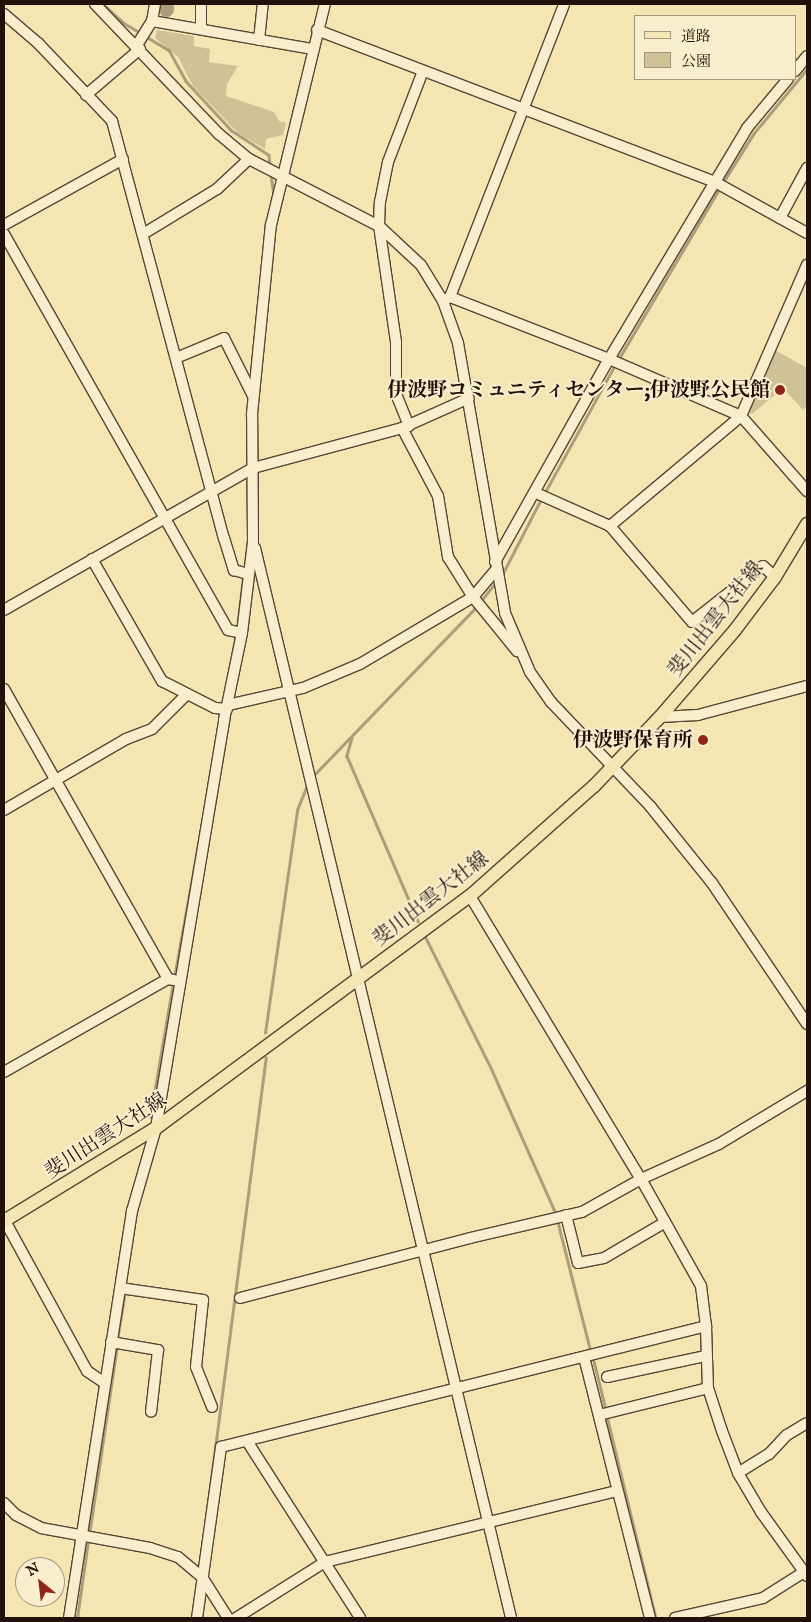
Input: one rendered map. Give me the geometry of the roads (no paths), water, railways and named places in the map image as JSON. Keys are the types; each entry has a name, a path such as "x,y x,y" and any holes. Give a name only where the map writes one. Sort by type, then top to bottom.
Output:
{"main road":[{"name":"斐川出雲大社線","path":"4,1221 156,1128 470,896 613,766 660,717 735,630 775,577 807,524"}],"street":[{"path":"95,4 219,134 249,159 379,226 421,265 447,299 469,398 505,613 524,659"},
{"path":"86,95 138,47 152,21 155,4"},
{"path":"200,29 201,4"},
{"path":"259,40 263,4"},
{"path":"69,1618 132,1211 156,1128 227,707 242,633 248,574 254,542 253,397 271,225 316,30 325,4"},
{"path":"447,299 564,4"},
{"path":"4,14 38,43 112,121 234,570 248,574"},
{"path":"152,21 312,49"},
{"path":"316,30 715,182 807,233"},
{"path":"796,70 807,56"},
{"path":"423,71 388,162 380,202 379,226 396,342 396,393 405,427 438,496 448,557 473,597 524,659 551,702 613,766 712,883 807,1024"},
{"path":"92,559 162,681 215,708 287,693 360,664 473,597 496,566 609,359 747,128 787,80"},
{"path":"4,225 123,158"},
{"path":"143,234 217,189 249,159"},
{"path":"780,218 807,168"},
{"path":"4,234 228,630 242,633"},
{"path":"610,526 741,416 807,265"},
{"path":"447,299 609,359 741,416 807,491"},
{"path":"176,358 224,338 253,397"},
{"path":"4,610 253,468 405,427 469,398"},
{"path":"536,493 610,526 692,622 763,566 775,577"},
{"path":"254,542 287,693 511,1618"},
{"path":"660,717 698,715 807,686"},
{"path":"4,689 168,979"},
{"path":"4,810 126,740 152,729 187,694"},
{"path":"470,896 641,1179 700,1286 706,1326 705,1356 708,1388 738,1473 761,1512 806,1574 763,1598 675,1618"},
{"path":"4,1072 168,979 180,981"},
{"path":"240,1298 582,1212 641,1179 719,1144 807,1091"},
{"path":"566,1215 578,1264 604,1258 664,1223"},
{"path":"4,1221 87,1371 105,1383"},
{"path":"120,1288 203,1300 196,1367 212,1407"},
{"path":"197,1618 221,1446 248,1442 706,1326"},
{"path":"111,1342 158,1350 151,1412"},
{"path":"607,1377 705,1356"},
{"path":"584,1357 650,1618"},
{"path":"599,1415 708,1388"},
{"path":"738,1473 769,1454 787,1435 807,1423"},
{"path":"248,1442 360,1618"},
{"path":"236,1618 325,1562 617,1490"},
{"path":"4,1503 16,1515 41,1528 150,1548 178,1557 202,1577 228,1618"}],"waterway":[{"path":"103,4 124,23 142,34"},
{"path":"166,4 166,9"},
{"path":"147,37 169,50 186,81 231,130 269,155 270,166"},
{"path":"722,184 754,133 807,69"},
{"path":"271,174 274,196"},
{"path":"618,360 719,189"},
{"path":"250,382 263,258"},
{"path":"544,494 615,365"},
{"path":"503,573 541,499"},
{"path":"244,571 248,537"},
{"path":"237,628 243,577"},
{"path":"481,601 496,582"},
{"path":"313,776 478,605"},
{"path":"228,677 236,634"},
{"path":"352,738 347,756 418,921"},
{"path":"265,1033 297,810 307,785"},
{"path":"174,978 202,823"},
{"path":"425,936 492,1070 557,1216"},
{"path":"150,1117 173,983"},
{"path":"207,1510 266,1058"},
{"path":"558,1222 591,1352"},
{"path":"117,1340 125,1291"},
{"path":"89,1535 117,1345"},
{"path":"593,1357 606,1410"},
{"path":"607,1416 656,1618"},
{"path":"77,1618 88,1541"}],"place":[{"name":"伊波野コミュニティセンター;伊波野公民館","path":"780,390"},
{"name":"伊波野保育所","path":"703,740"}]}
